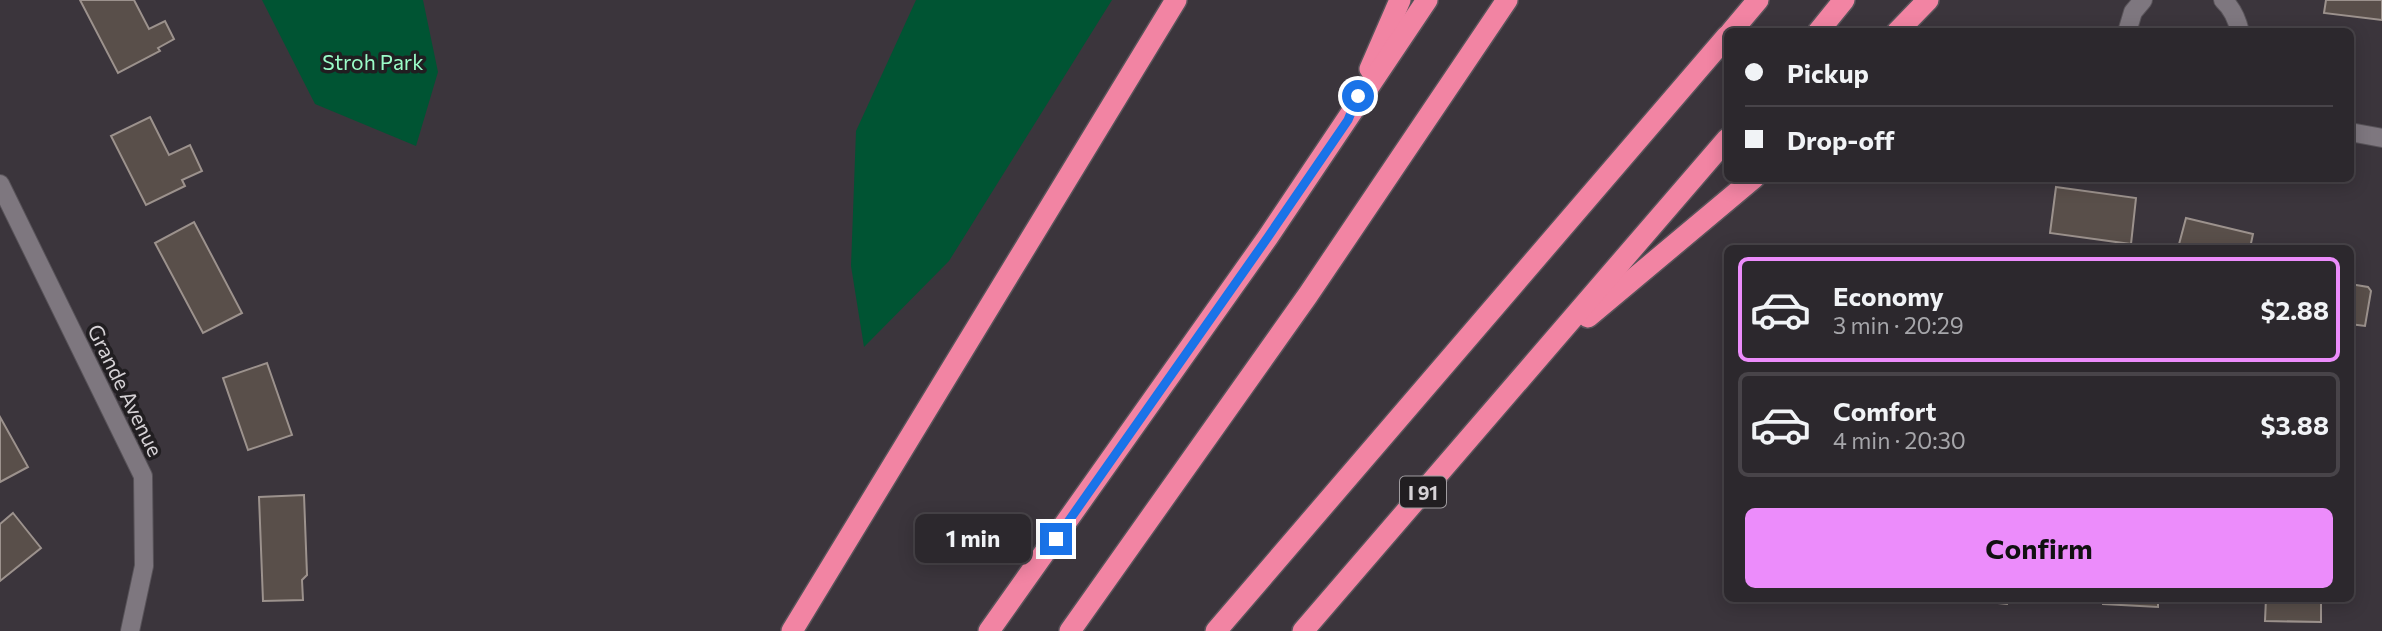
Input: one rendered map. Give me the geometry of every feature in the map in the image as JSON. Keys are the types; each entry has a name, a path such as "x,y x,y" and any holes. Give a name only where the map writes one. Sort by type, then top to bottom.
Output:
{"highway":[{"path":"792,631 1176,0"},
{"path":"1348,120 1400,0"},
{"path":"989,631 1178,366 1348,120 1427,0"},
{"path":"1070,631 1285,329 1507,0"},
{"path":"1734,28 1758,0"},
{"path":"1821,28 1844,0"},
{"path":"1901,28 1928,0"},
{"path":"1216,631 1724,39"},
{"name":"I 91","path":"1303,631 1724,142"},
{"path":"1543,353 1749,182"}],"street":[{"path":"2128,28 2133,12 2143,0"},
{"path":"2223,0 2229,6 2239,28"},
{"path":"2354,133 2382,138"},
{"name":"Grande Avenue","path":"0,184 143,476 144,566 130,631"}],"green space":[{"name":"Stroh Park","path":"262,0 423,0 438,72 416,146 315,104"},
{"path":"916,0 1112,0 949,261 864,347 851,266 856,131"}],"building":[{"path":"80,0 134,0 149,29 165,21 174,39 158,48 160,51 118,73"},
{"path":"2326,0 2382,0 2382,20 2324,13"},
{"path":"150,117 169,155 190,145 202,171 182,180 185,186 146,205 111,136"},
{"path":"2056,187 2136,198 2131,244 2050,233"},
{"path":"2186,218 2253,234 2251,245 2179,245"},
{"path":"194,222 242,313 203,333 155,243"},
{"path":"2354,285 2368,287 2371,291 2365,326 2354,325"},
{"path":"267,363 292,435 248,450 223,378"},
{"path":"0,417 28,467 0,482"},
{"path":"304,495 307,575 302,580 303,600 263,601 259,497"},
{"path":"13,513 41,548 0,581 0,524"},
{"path":"2158,602 2158,607 2103,604"},
{"path":"2266,602 2321,602 2321,622 2265,621"}],"route":[{"path":"1056,539 1348,120 1358,96"}]}
